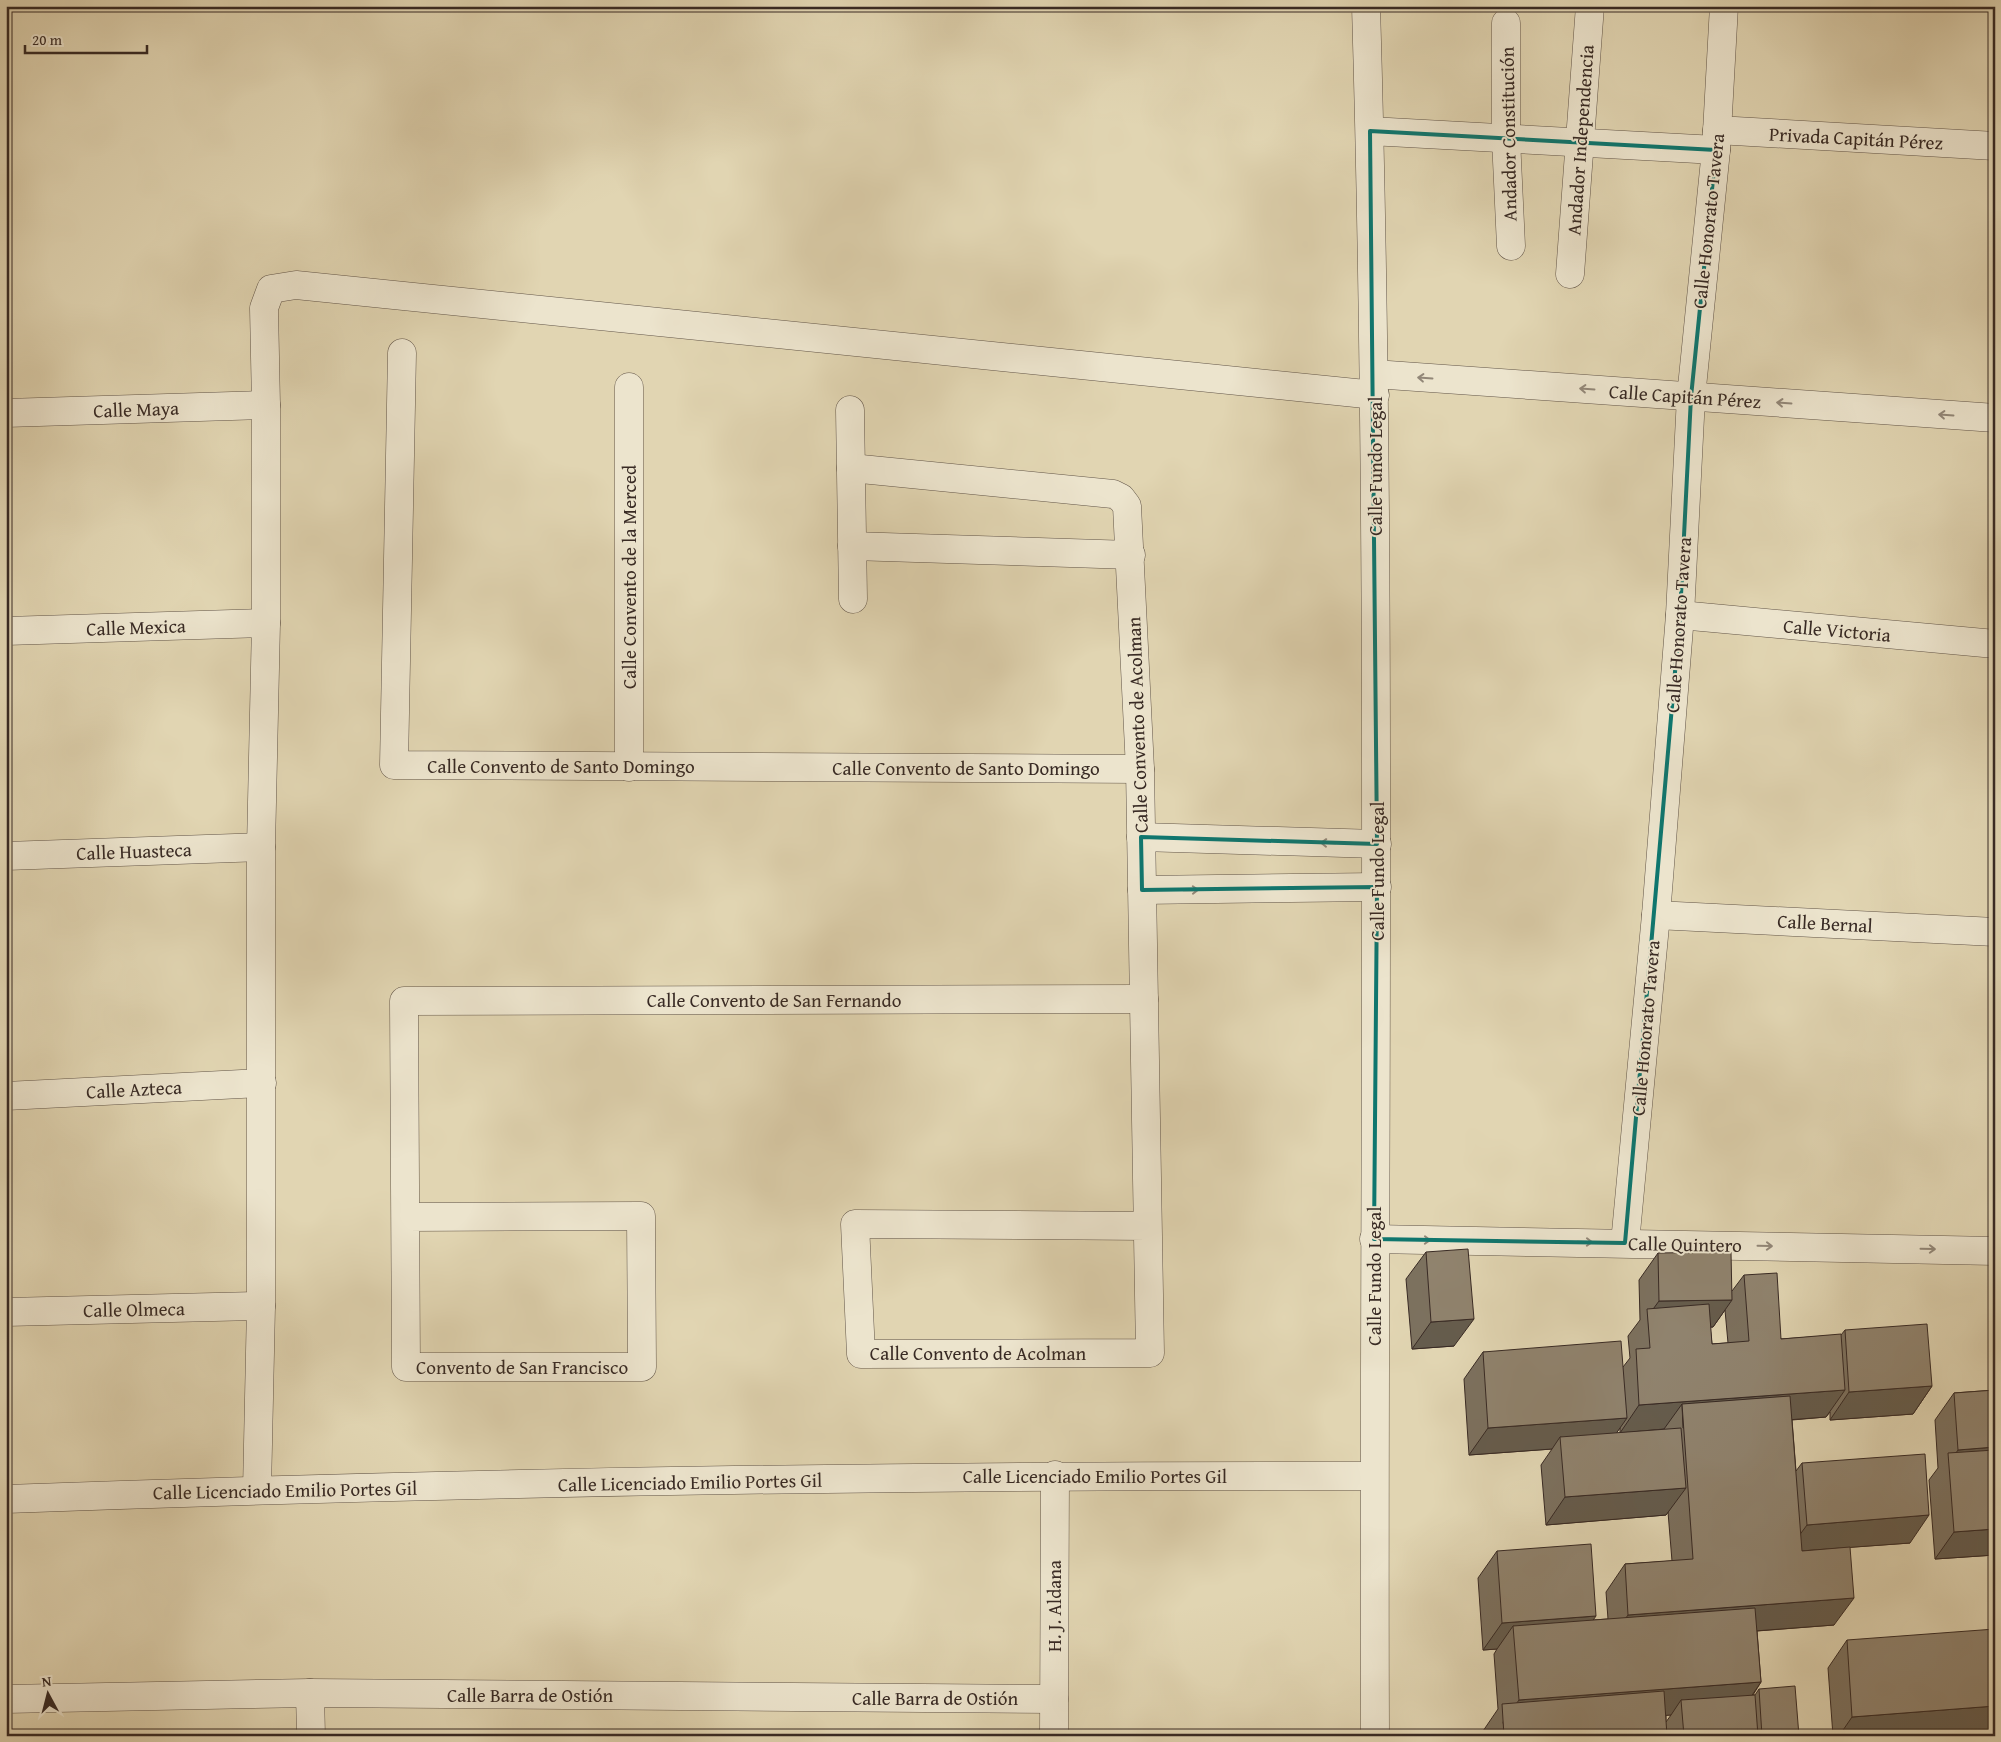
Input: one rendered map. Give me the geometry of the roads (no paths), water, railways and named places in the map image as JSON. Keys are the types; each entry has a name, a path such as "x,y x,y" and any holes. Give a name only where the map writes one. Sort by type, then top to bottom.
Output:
{"street":[{"name":"Calle Fundo Legal","path":"1366,6 1375,384 1377,844 1374,1239 1375,1736"},
{"name":"Andador Independencia","path":"1570,274 1590,6"},
{"name":"Calle Honorato Tavera","path":"1625,1243 1656,915 1680,615 1690,397 1717,140 1724,6"},
{"name":"Andador Constitución","path":"1506,23 1506,139 1511,246"},
{"name":"Privada Capitán Pérez","path":"1370,131 1580,143 1717,140 1995,146"},
{"name":"Calle Capitán Pérez","path":"266,406 264,308 271,289 296,285 1375,384 1690,397 1995,418"},
{"name":"Calle Convento de Santo Domingo","path":"402,353 394,766 1140,769"},
{"name":"Calle Convento de la Merced","path":"629,387 629,767"},
{"name":"Calle Maya","path":"6,413 266,406"},
{"path":"257,1490 261,1306 261,847 266,623 266,406"},
{"path":"850,410 853,599"},
{"name":"Calle Convento de Acolman","path":"851,468 1112,494 1121,498 1127,506 1131,555 1140,769 1150,1354 861,1354 855,1224 1147,1226"},
{"path":"852,546 1131,555"},
{"name":"Calle Victoria","path":"1680,615 1995,644"},
{"name":"Calle Mexica","path":"6,631 266,623"},
{"path":"1141,836 1377,844"},
{"name":"Calle Huasteca","path":"6,856 261,847"},
{"path":"1142,890 1377,887"},
{"name":"Calle Bernal","path":"1656,915 1995,932"},
{"name":"Calle Convento de San Fernando","path":"404,1000 1144,999"},
{"name":"Convento de San Francisco","path":"404,1000 406,1367 642,1367 641,1216 406,1217"},
{"name":"Calle Azteca","path":"6,1096 262,1083"},
{"name":"Calle Quintero","path":"1374,1239 1995,1250"},
{"name":"Calle Olmeca","path":"6,1312 261,1306"},
{"name":"Calle Licenciado Emilio Portes Gil","path":"6,1499 257,1490 1054,1475 1374,1476"},
{"name":"H. J. Aldana","path":"1054,1475 1054,1736"},
{"path":"310,1693 311,1736"},
{"name":"Calle Barra de Ostión","path":"6,1699 310,1693 1054,1699"}]}
